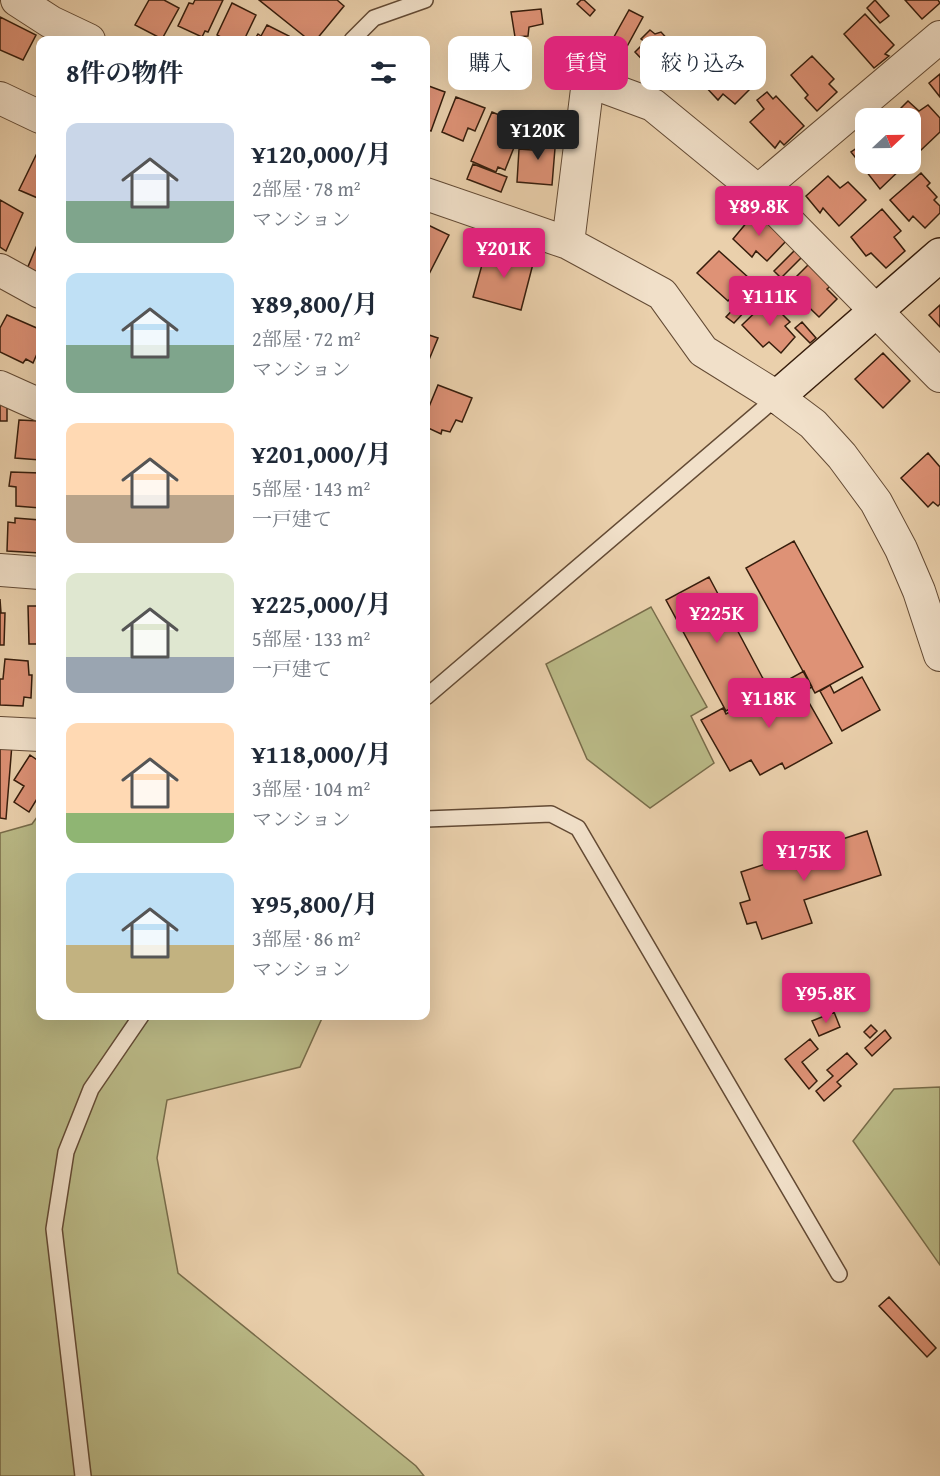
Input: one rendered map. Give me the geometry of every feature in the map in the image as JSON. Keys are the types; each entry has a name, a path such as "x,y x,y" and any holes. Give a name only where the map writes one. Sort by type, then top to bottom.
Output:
{"street":[{"path":"27,3 51,22 80,36"},
{"path":"758,191 940,37"},
{"path":"568,243 588,81 653,105 758,191 940,376"},
{"path":"0,98 36,115"},
{"path":"430,195 568,243 662,294 703,351 777,397 813,424 842,456 876,502 906,560 940,655"},
{"path":"777,397 940,255"},
{"path":"0,270 36,290"},
{"path":"0,387 36,403"},
{"path":"0,570 36,573"},
{"path":"0,733 36,735"}],"lane":[{"path":"356,36 374,18 425,0"},
{"path":"430,694 777,397"},
{"path":"430,819 551,814 578,828 839,1274"},
{"path":"83,1476 54,1229 66,1152 91,1089 138,1020"}],"green space":[{"path":"651,607 707,707 691,716 714,763 650,808 587,759 546,664"},
{"path":"36,818 36,1020 321,1020 300,1067 167,1100 157,1158 178,1273 416,1466 424,1476 0,1476 0,833 32,824"},
{"path":"940,1087 940,1265 853,1141 894,1089"}],"building":[{"path":"149,0 164,0 179,8 164,36 156,36 135,25"},
{"path":"195,0 223,0 208,32 205,31 202,36 178,26 189,3 193,4"},
{"path":"259,0 337,0 344,6 319,36 304,36"},
{"path":"581,0 595,10 590,16 577,4"},
{"path":"875,0 889,16 880,23 867,8"},
{"path":"905,0 938,0 940,3 922,19"},
{"path":"232,3 256,15 246,36 217,35"},
{"path":"541,9 543,24 529,27 528,36 515,36 511,12"},
{"path":"629,10 643,17 628,45 628,36 614,36"},
{"path":"865,14 894,45 885,54 889,56 874,68 844,34"},
{"path":"0,17 36,35 23,60 0,50"},
{"path":"267,25 289,36 261,36"},
{"path":"650,30 655,34 661,32 665,36 644,36"},
{"path":"640,47 640,57 635,52"},
{"path":"812,56 834,79 829,84 837,92 817,111 805,98 808,95 791,75"},
{"path":"940,74 940,97 929,83"},
{"path":"430,86 445,92 430,131"},
{"path":"709,90 749,90 735,104 723,94 718,100"},
{"path":"767,92 773,99 776,96 804,126 784,145 780,141 775,148 750,122 764,109 757,100"},
{"path":"456,97 485,108 475,131 468,128 463,141 442,132"},
{"path":"908,101 916,108 901,108"},
{"path":"928,105 940,118 940,132 921,150 921,110"},
{"path":"492,112 523,125 505,170 498,167 496,172 471,161"},
{"path":"533,135 556,136 552,185 517,182 519,149 532,150"},
{"path":"36,155 36,197 19,190"},
{"path":"473,164 507,177 501,192 467,179"},
{"path":"921,173 930,183 927,186 937,197 934,200 940,206 940,213 925,228 913,216 909,221 890,200"},
{"path":"868,174 896,174 880,189"},
{"path":"828,176 840,188 848,182 866,200 839,226 823,208 820,213 806,196"},
{"path":"0,200 23,213 6,251 0,247"},
{"path":"752,208 787,240 767,261 756,251 752,257 733,239 748,221 745,218"},
{"path":"882,209 901,231 894,237 905,251 886,268 871,253 866,256 851,237"},
{"path":"430,226 449,235 430,272"},
{"path":"487,247 534,260 521,310 473,297"},
{"path":"36,248 36,281 27,269"},
{"path":"796,249 803,256 781,278 774,271"},
{"path":"719,251 749,278 728,301 697,273"},
{"path":"811,262 833,284 827,289 837,299 819,317 787,286"},
{"path":"768,300 790,322 785,326 795,337 781,353 769,342 763,347 742,325"},
{"path":"740,302 747,309 734,323 726,317"},
{"path":"940,305 940,327 929,315"},
{"path":"7,315 36,328 36,356 33,363 26,359 23,363 0,352 0,328"},
{"path":"802,322 816,338 810,343 795,328"},
{"path":"430,335 438,338 430,357"},
{"path":"883,353 910,381 883,408 855,379"},
{"path":"438,385 472,398 462,422 456,420 450,432 442,430 441,434 430,429 430,404"},
{"path":"0,397 7,397 7,421 0,421"},
{"path":"19,420 36,421 36,460 15,458"},
{"path":"928,453 940,467 940,504 938,506 933,502 928,507 901,478"},
{"path":"11,472 36,473 36,508 16,506 16,487 9,486"},
{"path":"15,518 36,520 36,553 7,551 8,522 15,523"},
{"path":"794,541 863,667 815,693 746,568"},
{"path":"709,577 768,688 726,711 666,600"},
{"path":"0,599 1,613 5,613 4,645 0,645"},
{"path":"28,606 36,606 36,644 29,644"},
{"path":"5,659 28,661 29,675 32,675 31,698 24,697 23,706 0,705 0,679 3,679"},
{"path":"804,671 812,687 803,692 832,743 785,769 782,763 760,775 751,760 730,771 701,720 723,708 726,714"},
{"path":"862,677 880,710 842,731 820,691 830,685 834,693"},
{"path":"0,744 12,744 6,819 0,818"},
{"path":"30,755 36,759 36,801 29,812 14,802 24,786 14,780"},
{"path":"867,831 881,875 804,900 812,923 762,939 756,922 747,924 740,903 750,900 741,872"},
{"path":"834,1012 840,1027 819,1036 812,1021"},
{"path":"871,1025 877,1031 870,1038 864,1032"},
{"path":"885,1030 891,1038 872,1056 865,1048"},
{"path":"810,1039 818,1049 802,1062 817,1081 809,1089 785,1059"},
{"path":"847,1053 857,1064 837,1082 841,1086 824,1101 816,1091 833,1076 827,1070"},
{"path":"889,1297 936,1348 927,1357 879,1306"}]}
